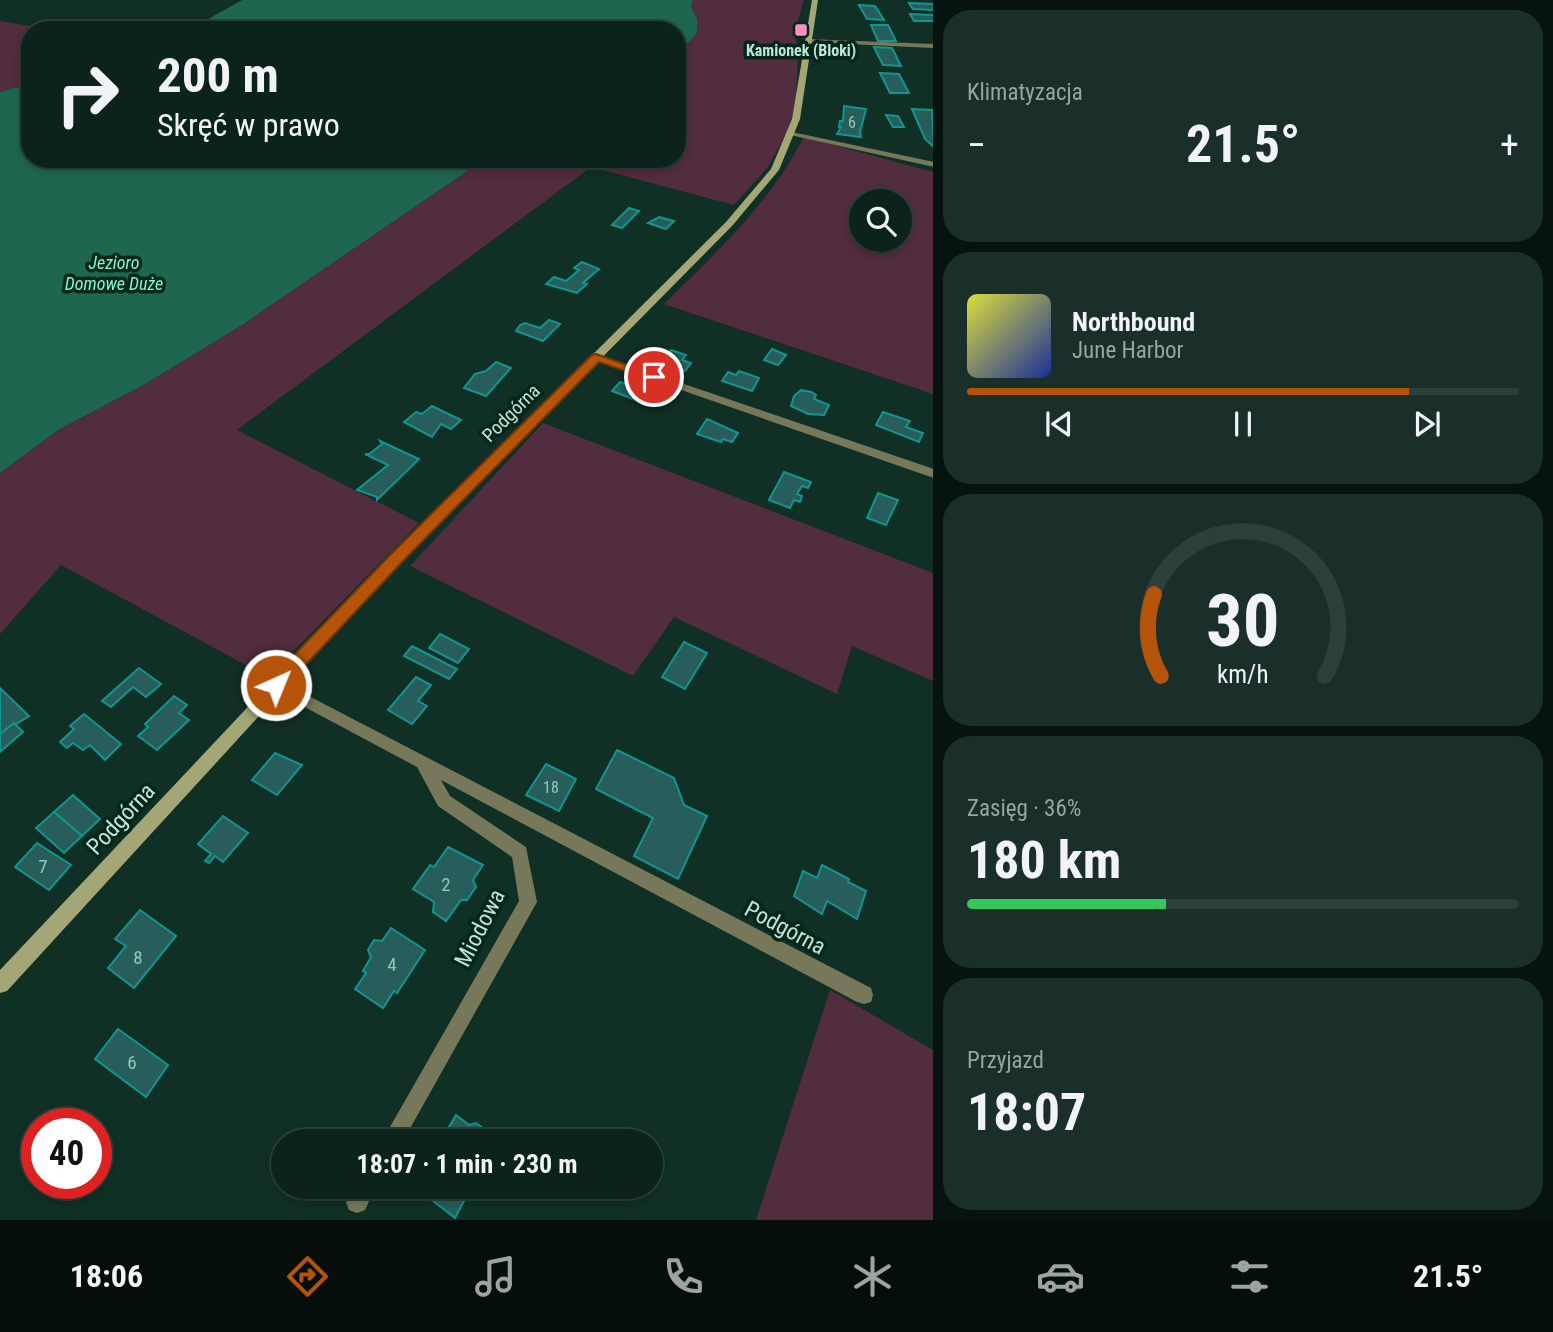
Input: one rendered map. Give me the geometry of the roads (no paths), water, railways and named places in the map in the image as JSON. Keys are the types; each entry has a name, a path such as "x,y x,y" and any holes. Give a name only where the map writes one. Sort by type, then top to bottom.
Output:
{"street":[{"name":"Podgórna","path":"0,984 398,556 729,224 775,170 799,107 815,0"},
{"path":"808,41 933,46"},
{"path":"790,133 933,165"},
{"path":"596,358 933,474"},
{"name":"Podgórna","path":"276,685 864,995"},
{"name":"Miodowa","path":"399,1129 528,902 520,853 444,801 423,762"}],"water":[{"path":"242,0 693,0 691,6 697,19 697,33 686,44 686,21 205,21"},
{"name":"Jezioro Domowe Duże","path":"21,87 21,168 472,168 242,325 147,383 58,430 0,473 0,92"}],"place":[{"name":"Kamionek (Bloki)","path":"801,30"}]}
